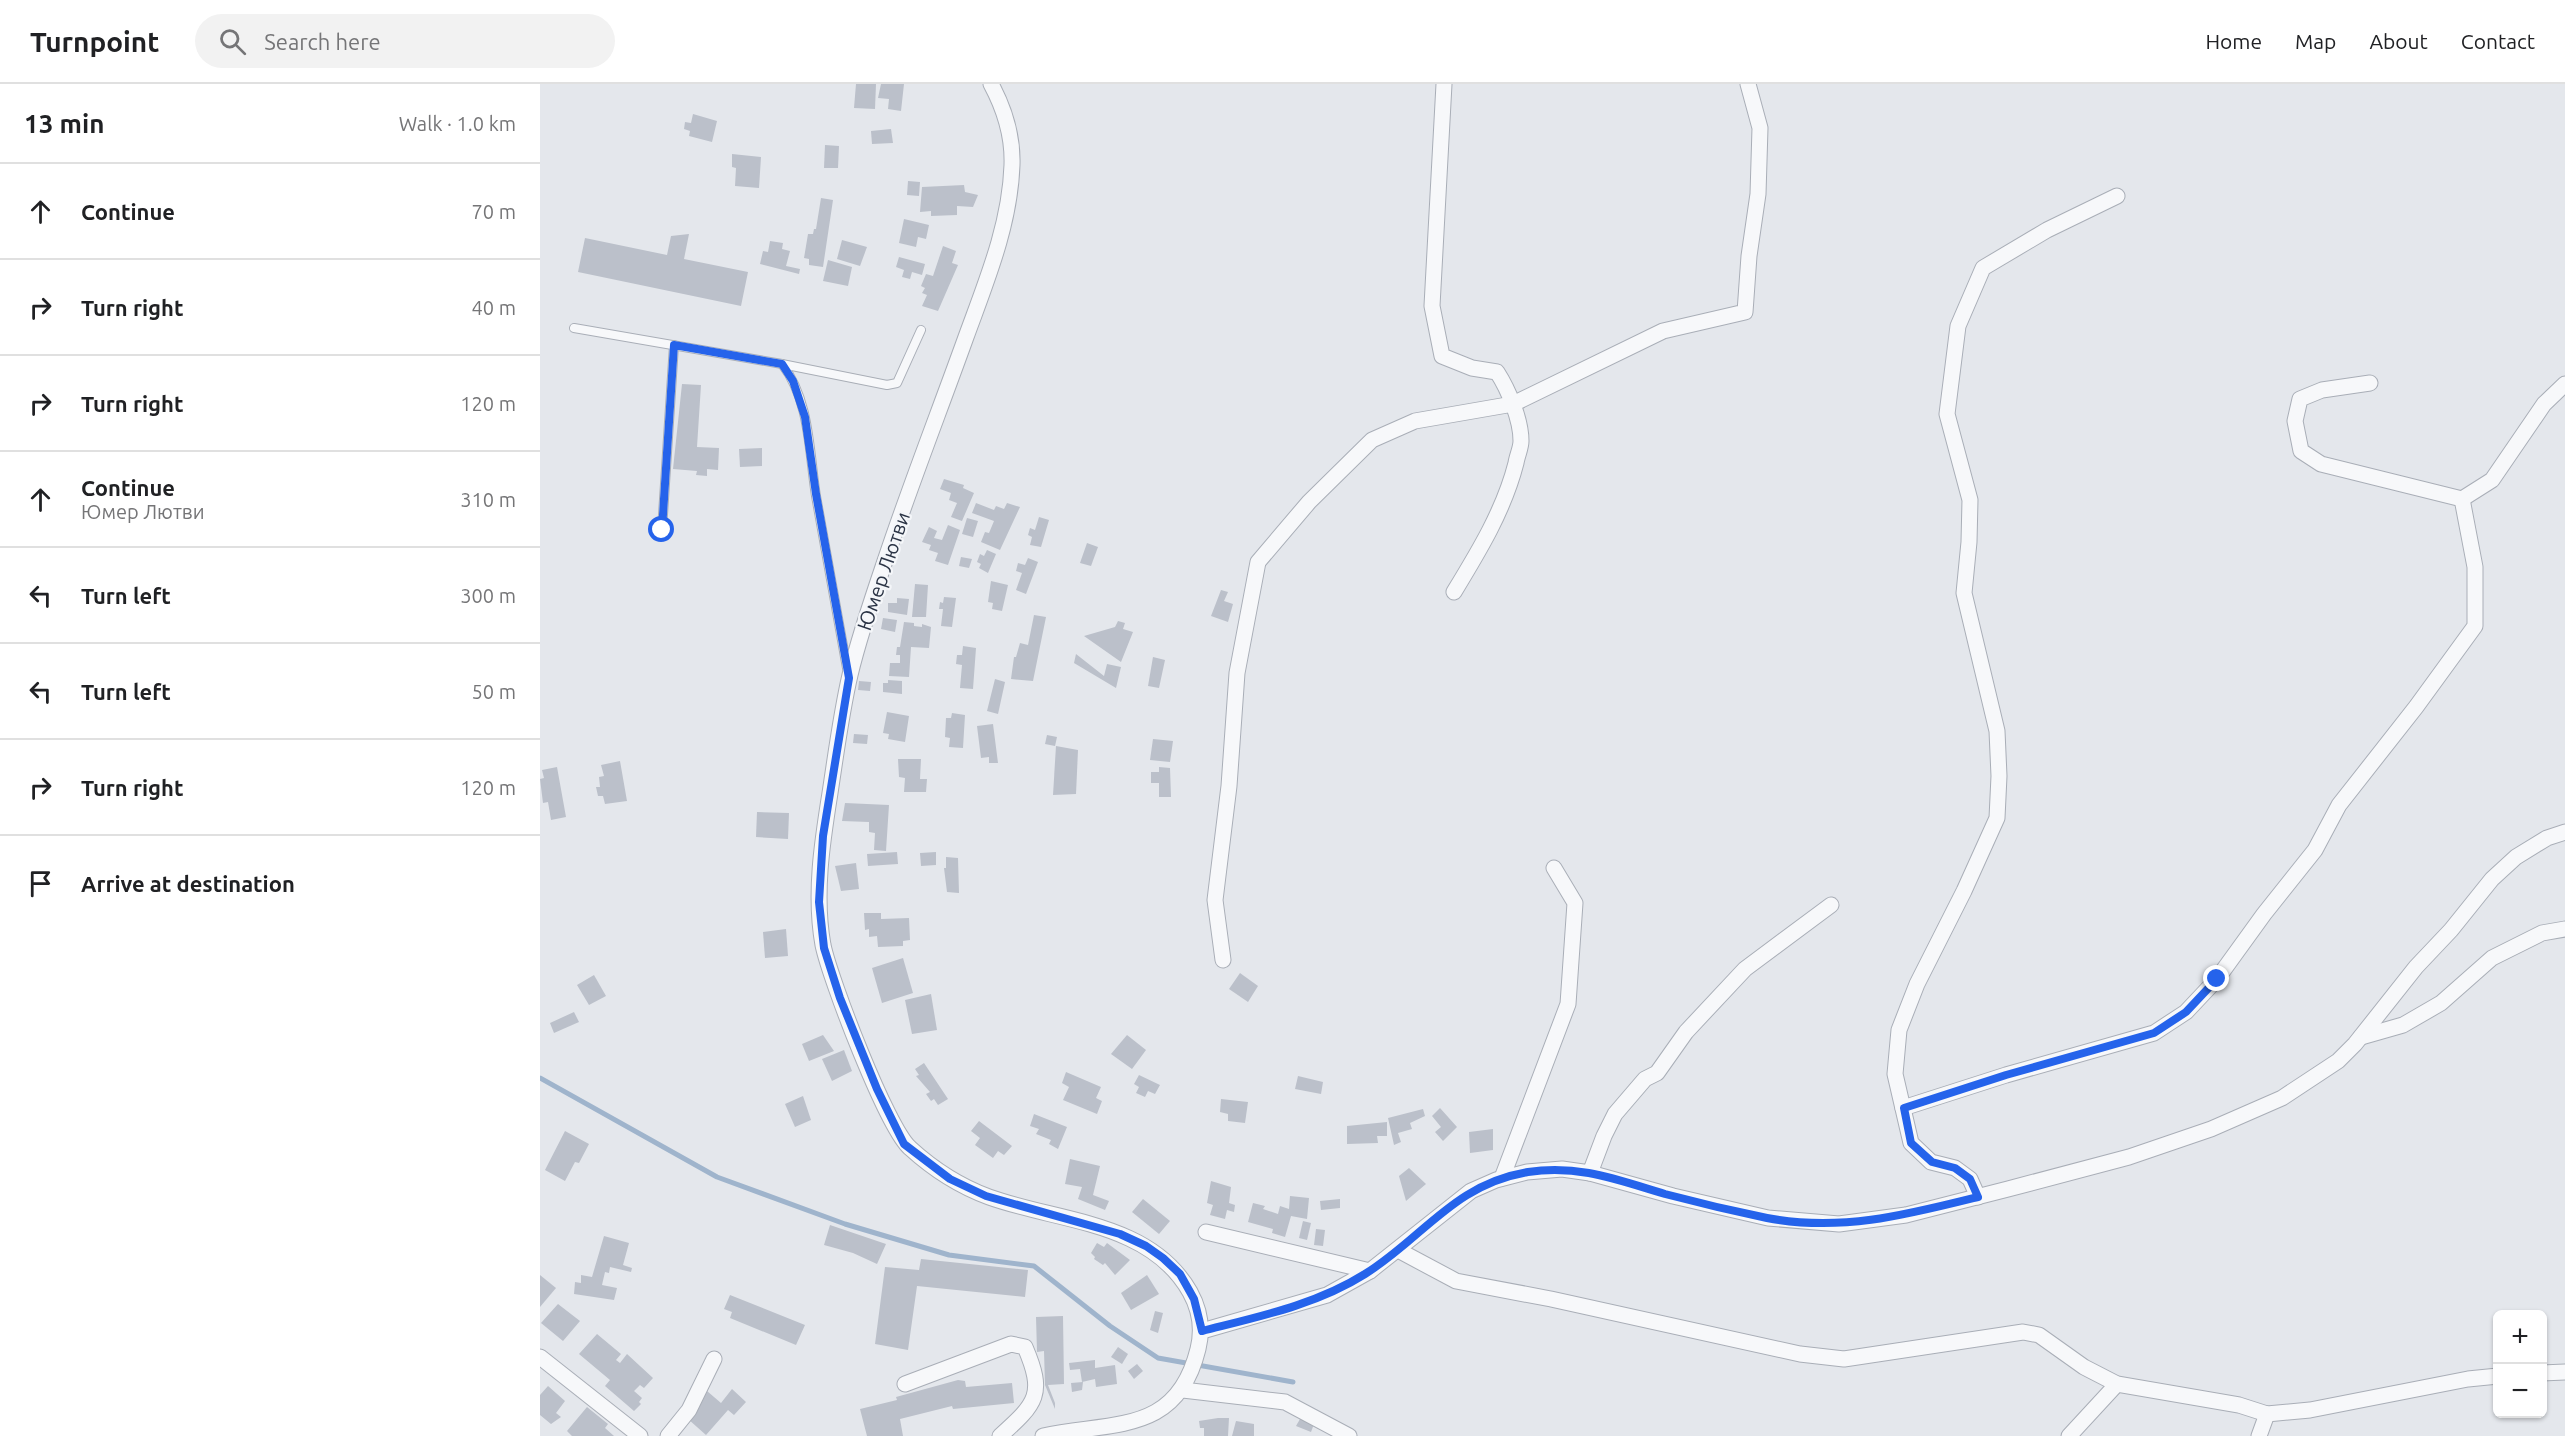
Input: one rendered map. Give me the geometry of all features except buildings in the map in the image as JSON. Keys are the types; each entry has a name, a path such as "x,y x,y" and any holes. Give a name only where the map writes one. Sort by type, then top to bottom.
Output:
{"street":[{"name":"Юмер Лютви","path":"991,84 1001,103 1010,129 1012,164 1008,206 992,265 885,562 849,678 823,836 819,902 824,948 840,998 873,1079 904,1144 950,1179 986,1196 1101,1228 1146,1246 1180,1274 1194,1299 1202,1331 1196,1357 1186,1383"},
{"path":"1444,84 1432,306 1440,346 1443,356 1472,368 1497,372 1513,404 1521,441 1510,485 1488,536 1454,592"},
{"path":"1223,960 1215,900 1229,786 1237,673 1258,562 1310,502 1372,440 1415,421 1513,404 1663,331 1745,312 1749,256 1758,194 1760,128 1748,84"},
{"path":"1978,1197 1970,1179 1955,1168 1932,1162 1911,1143 1895,1074 1899,1030 1917,984 1964,891 1996,818 1999,787 1997,731 1964,592 1970,500 1947,414 1958,326 1983,268 2047,230 2117,196"},
{"path":"2370,382 2322,390 2300,399 2295,421 2301,451 2321,464 2462,499 2492,480 2544,404 2565,384"},
{"path":"1904,1108 2006,1075 2154,1033 2186,1012 2217,979 2264,914 2316,850 2339,805 2416,708 2475,626 2475,567 2462,499"},
{"path":"1202,1331 1327,1295 1370,1271 1470,1191 1502,1178 1527,1172 1562,1168 1768,1218 1839,1224 1878,1219 1978,1197 2129,1156 2211,1129 2282,1098 2338,1061 2361,1038 2416,967 2451,930 2492,879 2516,857 2547,838 2565,832"},
{"path":"1502,1178 1568,1004 1575,903 1554,868"},
{"path":"1590,1173 1615,1114 1645,1079 1657,1073 1686,1032 1745,969 1831,905"},
{"path":"2361,1038 2403,1025 2442,1003 2492,958 2542,933 2565,929"},
{"path":"1206,1232 1370,1271"},
{"path":"1398,1250 1456,1281 1551,1299 1800,1354 1844,1359 2023,1332 2039,1335 2084,1368 2117,1384 2239,1405 2266,1414 2310,1410 2468,1379 2493,1376"},
{"path":"905,1384 1011,1344 1025,1347 1036,1372 1036,1393 1027,1412 1000,1436"},
{"path":"540,1357 640,1436"},
{"path":"668,1436 689,1410 714,1359"},
{"path":"2547,1373 2565,1372"},
{"path":"1043,1436 1142,1420 1170,1405 1186,1383 1285,1402 1349,1436"},
{"path":"2068,1436 2117,1384"},
{"path":"2259,1436 2266,1414"}],"lane":[{"path":"574,328 892,385 897,382 921,330"},
{"path":"662,530 674,345"},
{"path":"782,364 793,381 805,417 816,494 849,678"}],"waterway":[{"path":"540,1078 717,1177 845,1224 949,1255 1034,1266 1110,1326 1158,1358 1293,1382"}],"route":[{"path":"662,530 674,345 782,364 793,381 805,417 816,494 849,678 823,836 819,902 824,948 840,998 877,1089 904,1144 950,1179 986,1196 1022,1208 1120,1234 1146,1246 1163,1258 1180,1274 1194,1299 1202,1331 1327,1295 1370,1271 1470,1191 1496,1180 1527,1172 1562,1168 1768,1218 1839,1224 1906,1215 1978,1197 1970,1179 1955,1168 1932,1162 1911,1143 1904,1108 2006,1075 2154,1033 2186,1012 2217,979"}]}
